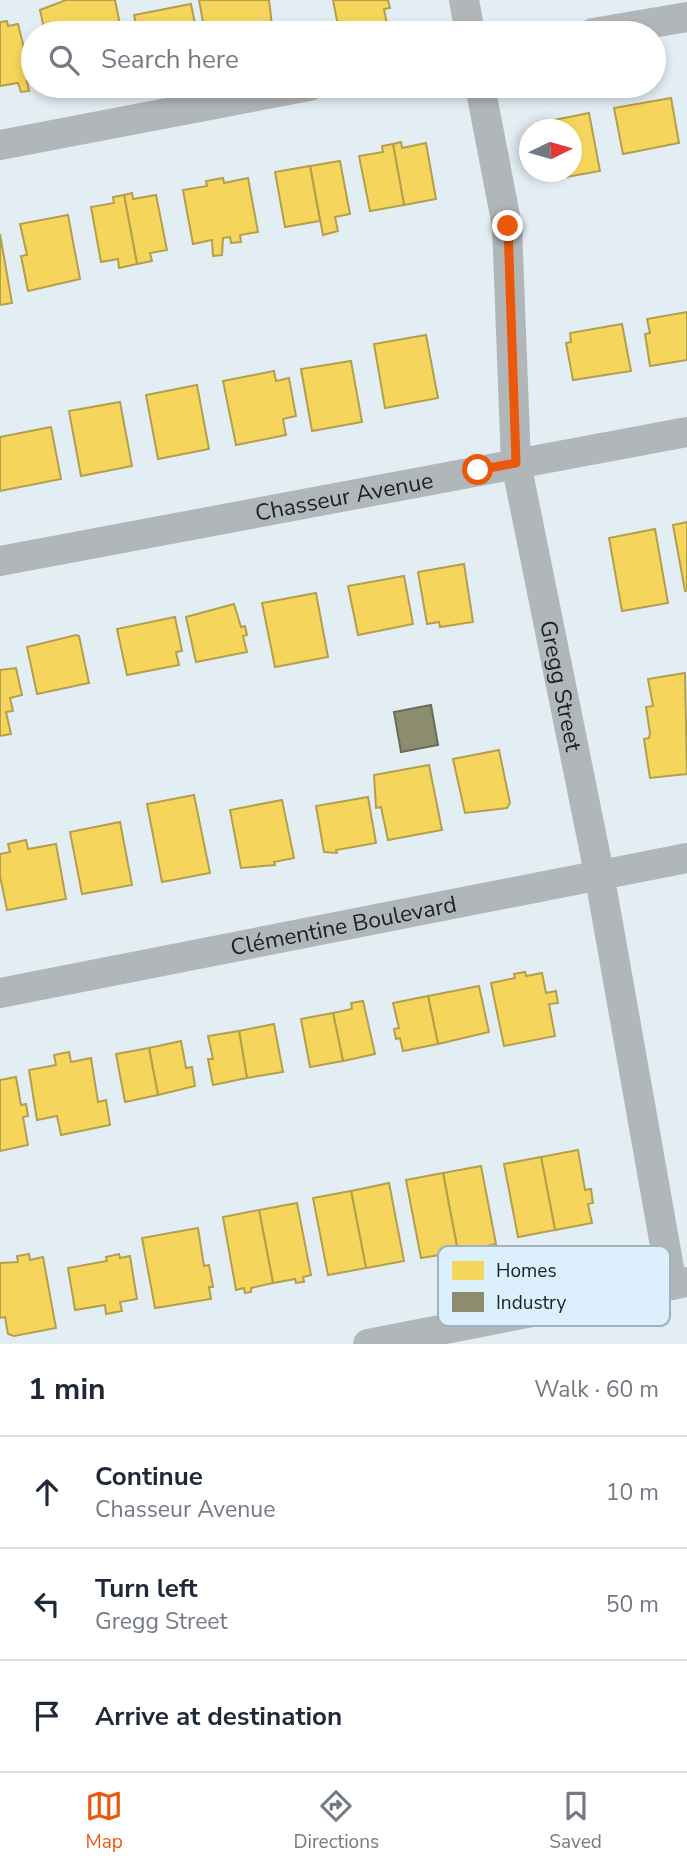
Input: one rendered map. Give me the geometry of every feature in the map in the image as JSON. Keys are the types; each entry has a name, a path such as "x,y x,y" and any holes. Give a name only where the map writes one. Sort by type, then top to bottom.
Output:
{"street":[{"path":"464,0 468,21"},
{"path":"664,21 687,17"},
{"path":"0,145 246,98"},
{"name":"Gregg Street","path":"482,98 508,226 516,463 679,1283"},
{"name":"Chasseur Avenue","path":"0,561 687,432"},
{"name":"Clémentine Boulevard","path":"0,993 599,873 687,858"},
{"path":"368,1344 460,1326"}],"building: Homes":[{"path":"66,0 115,0 119,21 42,21 40,10"},
{"path":"199,0 269,0 272,21 203,21"},
{"path":"333,0 388,0 390,8 384,9 386,21 337,21"},
{"path":"191,4 195,21 135,21 134,15"},
{"path":"7,21 8,26 18,24 21,36 21,92 18,83 0,86 0,22"},
{"path":"671,98 679,143 623,154 614,108"},
{"path":"589,113 600,171 582,174 582,119 559,119"},
{"path":"401,142 402,148 426,143 436,199 404,205 393,144"},
{"path":"393,144 404,205 370,211 359,156 383,152 382,146"},
{"path":"340,161 350,214 335,217 338,231 323,235 310,166"},
{"path":"310,166 320,221 285,227 275,172"},
{"path":"223,178 224,183 248,178 258,232 240,235 241,242 231,243 230,237 223,238 222,255 213,256 212,240 193,244 183,190 207,186 206,181"},
{"path":"132,193 133,199 156,195 167,250 150,253 152,261 137,264 124,195"},
{"path":"124,195 137,264 119,268 118,259 101,262 91,207 114,203 113,197"},
{"path":"68,215 80,279 28,291 21,256 27,255 20,224"},
{"path":"0,234 12,303 0,305"},
{"path":"687,312 687,360 650,366 645,334 650,333 647,319"},
{"path":"622,324 631,371 573,380 566,343 571,342 570,333"},
{"path":"426,335 438,398 385,408 374,344"},
{"path":"351,361 362,422 312,431 301,369"},
{"path":"274,371 276,381 289,378 296,416 283,419 286,435 236,445 223,381"},
{"path":"197,385 209,449 158,459 146,395"},
{"path":"120,402 132,466 81,476 69,411"},
{"path":"51,427 61,479 0,491 0,437"},
{"path":"687,522 687,591 685,591 673,525"},
{"path":"655,529 668,603 622,611 609,538"},
{"path":"464,564 473,622 440,627 439,622 427,624 418,572"},
{"path":"404,576 413,624 358,635 348,586"},
{"path":"316,593 328,657 275,667 262,603"},
{"path":"234,604 241,627 245,626 247,635 243,636 247,652 196,662 186,617"},
{"path":"175,617 182,651 176,652 179,665 127,675 117,629"},
{"path":"79,636 89,683 37,694 27,647"},
{"path":"16,668 22,695 10,698 13,711 6,712 11,734 0,736 0,670"},
{"path":"685,673 687,774 650,778 644,739 649,738 650,733 646,707 653,706 648,679"},
{"path":"499,750 510,803 507,808 465,813 453,759"},
{"path":"429,765 442,830 388,840 381,807 376,808 374,775"},
{"path":"194,795 210,873 162,882 147,804"},
{"path":"368,797 376,843 336,850 337,853 324,852 316,806"},
{"path":"282,800 294,858 274,862 275,865 241,868 230,810"},
{"path":"120,822 132,885 82,894 70,832"},
{"path":"26,840 28,849 56,844 66,899 7,910 0,876 0,854 10,852 8,844"},
{"path":"525,972 526,976 542,973 546,993 556,991 558,1003 549,1004 555,1036 504,1046 491,983 515,978 514,974"},
{"path":"479,986 489,1032 438,1044 428,996"},
{"path":"428,996 438,1044 403,1051 400,1038 396,1039 394,1029 399,1028 393,1003"},
{"path":"363,1001 375,1054 343,1061 333,1013 352,1009 351,1003"},
{"path":"333,1013 343,1061 310,1067 301,1019"},
{"path":"274,1024 283,1072 247,1078 239,1031"},
{"path":"239,1031 247,1078 213,1085 208,1059 213,1059 208,1036"},
{"path":"181,1041 186,1068 192,1067 195,1086 158,1095 149,1048"},
{"path":"149,1048 158,1095 125,1102 116,1054"},
{"path":"69,1052 71,1062 91,1058 98,1102 106,1100 110,1125 61,1135 57,1116 37,1120 29,1070 56,1065 54,1055"},
{"path":"16,1077 21,1105 26,1104 28,1116 23,1117 28,1145 0,1151 0,1080"},
{"path":"578,1150 585,1190 591,1189 593,1203 588,1204 592,1223 555,1230 541,1157"},
{"path":"541,1157 555,1230 518,1237 504,1164"},
{"path":"481,1166 496,1244 457,1246 443,1173"},
{"path":"443,1173 457,1246 438,1246 438,1255 421,1258 406,1180"},
{"path":"389,1183 404,1261 366,1268 351,1191"},
{"path":"351,1191 366,1268 328,1275 313,1198"},
{"path":"297,1203 311,1275 303,1277 304,1282 296,1283 295,1279 273,1283 259,1210"},
{"path":"259,1210 273,1283 251,1288 251,1292 245,1293 244,1288 236,1290 223,1217"},
{"path":"198,1228 204,1266 209,1265 213,1287 209,1287 211,1299 155,1308 142,1238"},
{"path":"29,1254 30,1260 43,1257 56,1328 14,1336 8,1334 5,1317 0,1318 0,1263 18,1262 17,1256"},
{"path":"119,1254 120,1258 130,1256 137,1299 120,1302 122,1311 106,1314 105,1305 75,1310 68,1268 107,1261 106,1257"}],"building: Industry":[{"path":"431,705 438,745 401,752 394,712"}],"route":[{"path":"478,470 516,463 508,226"}]}
